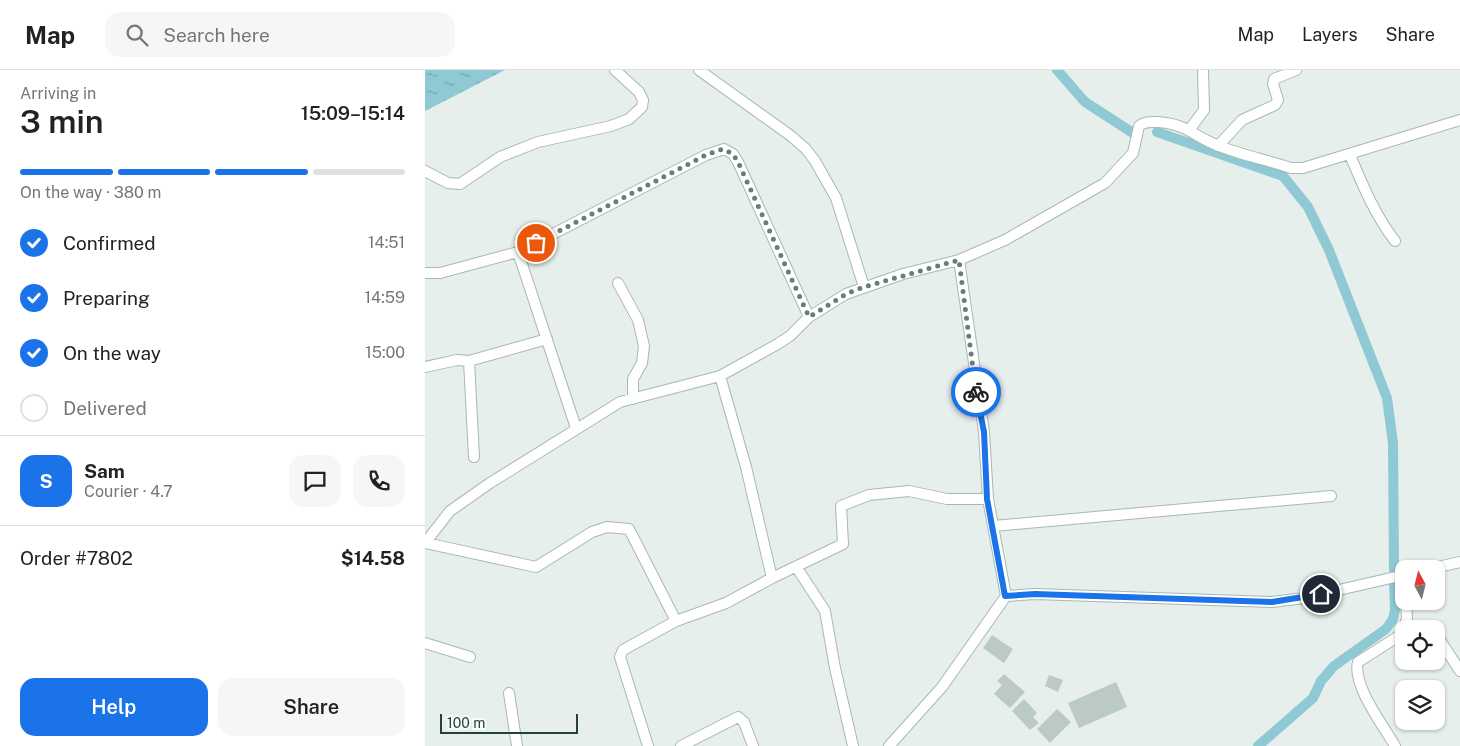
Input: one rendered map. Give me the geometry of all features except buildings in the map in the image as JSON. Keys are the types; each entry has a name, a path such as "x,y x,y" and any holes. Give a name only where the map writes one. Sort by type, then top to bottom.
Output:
{"street":[{"path":"425,171 448,183 460,184 500,158 538,142 611,126 629,119 642,107 643,100 639,92 615,70"},
{"path":"699,70 791,136 815,161 836,198 864,287"},
{"path":"1190,129 1204,110 1203,70"},
{"path":"1217,146 1242,120 1275,105 1278,100 1273,84 1274,79 1296,70"},
{"path":"676,621 629,529 607,527 591,532 536,567 425,543 450,511 576,428 620,402 720,376 790,336 809,317 846,294 864,287 959,260 1005,240 1105,183 1133,153 1139,126 1142,124 1148,122 1173,123 1190,129 1217,146 1291,168 1311,166 1350,155 1460,120"},
{"path":"425,273 440,273 518,252 706,155 723,149 733,154 738,162 809,317"},
{"path":"1350,155 1374,209 1395,242"},
{"path":"518,252 576,428"},
{"path":"889,746 942,687 1005,596 987,499 984,432 959,260"},
{"path":"618,283 638,320 644,346 642,363 633,379 633,398"},
{"path":"425,367 457,360 469,360 547,339"},
{"path":"469,360 474,457"},
{"path":"720,376 746,467 772,578"},
{"path":"648,746 620,657 623,650 676,621 726,603 772,578 797,568 843,544 841,506 853,500 869,495 909,491 947,499 987,499"},
{"path":"993,526 1331,496"},
{"path":"1445,565 1460,562"},
{"path":"797,568 825,611 835,668 853,746"},
{"path":"1005,596 1035,594 1272,602 1305,598 1395,577"},
{"path":"1395,639 1358,662 1356,669 1358,682 1395,746"},
{"path":"425,643 470,657"},
{"path":"1445,648 1460,671"},
{"path":"509,693 517,746"},
{"path":"681,746 738,717 744,722 753,746"}],"water":[{"path":"425,70 505,70 425,111"}],"waterway":[{"path":"1057,70 1085,102 1133,133"},
{"path":"1157,132 1283,176 1308,207 1329,250 1387,398 1393,443 1394,570"},
{"path":"1258,746 1313,698 1321,681 1334,666 1386,629 1393,619 1395,610 1394,585"}],"way so far":[{"path":"536,243 706,155 723,149 733,154 738,162 809,317 846,294 864,287 903,274 959,260 976,392"}],"route":[{"path":"976,392 984,432 987,499 1005,596 1035,594 1272,602 1321,594"}]}
